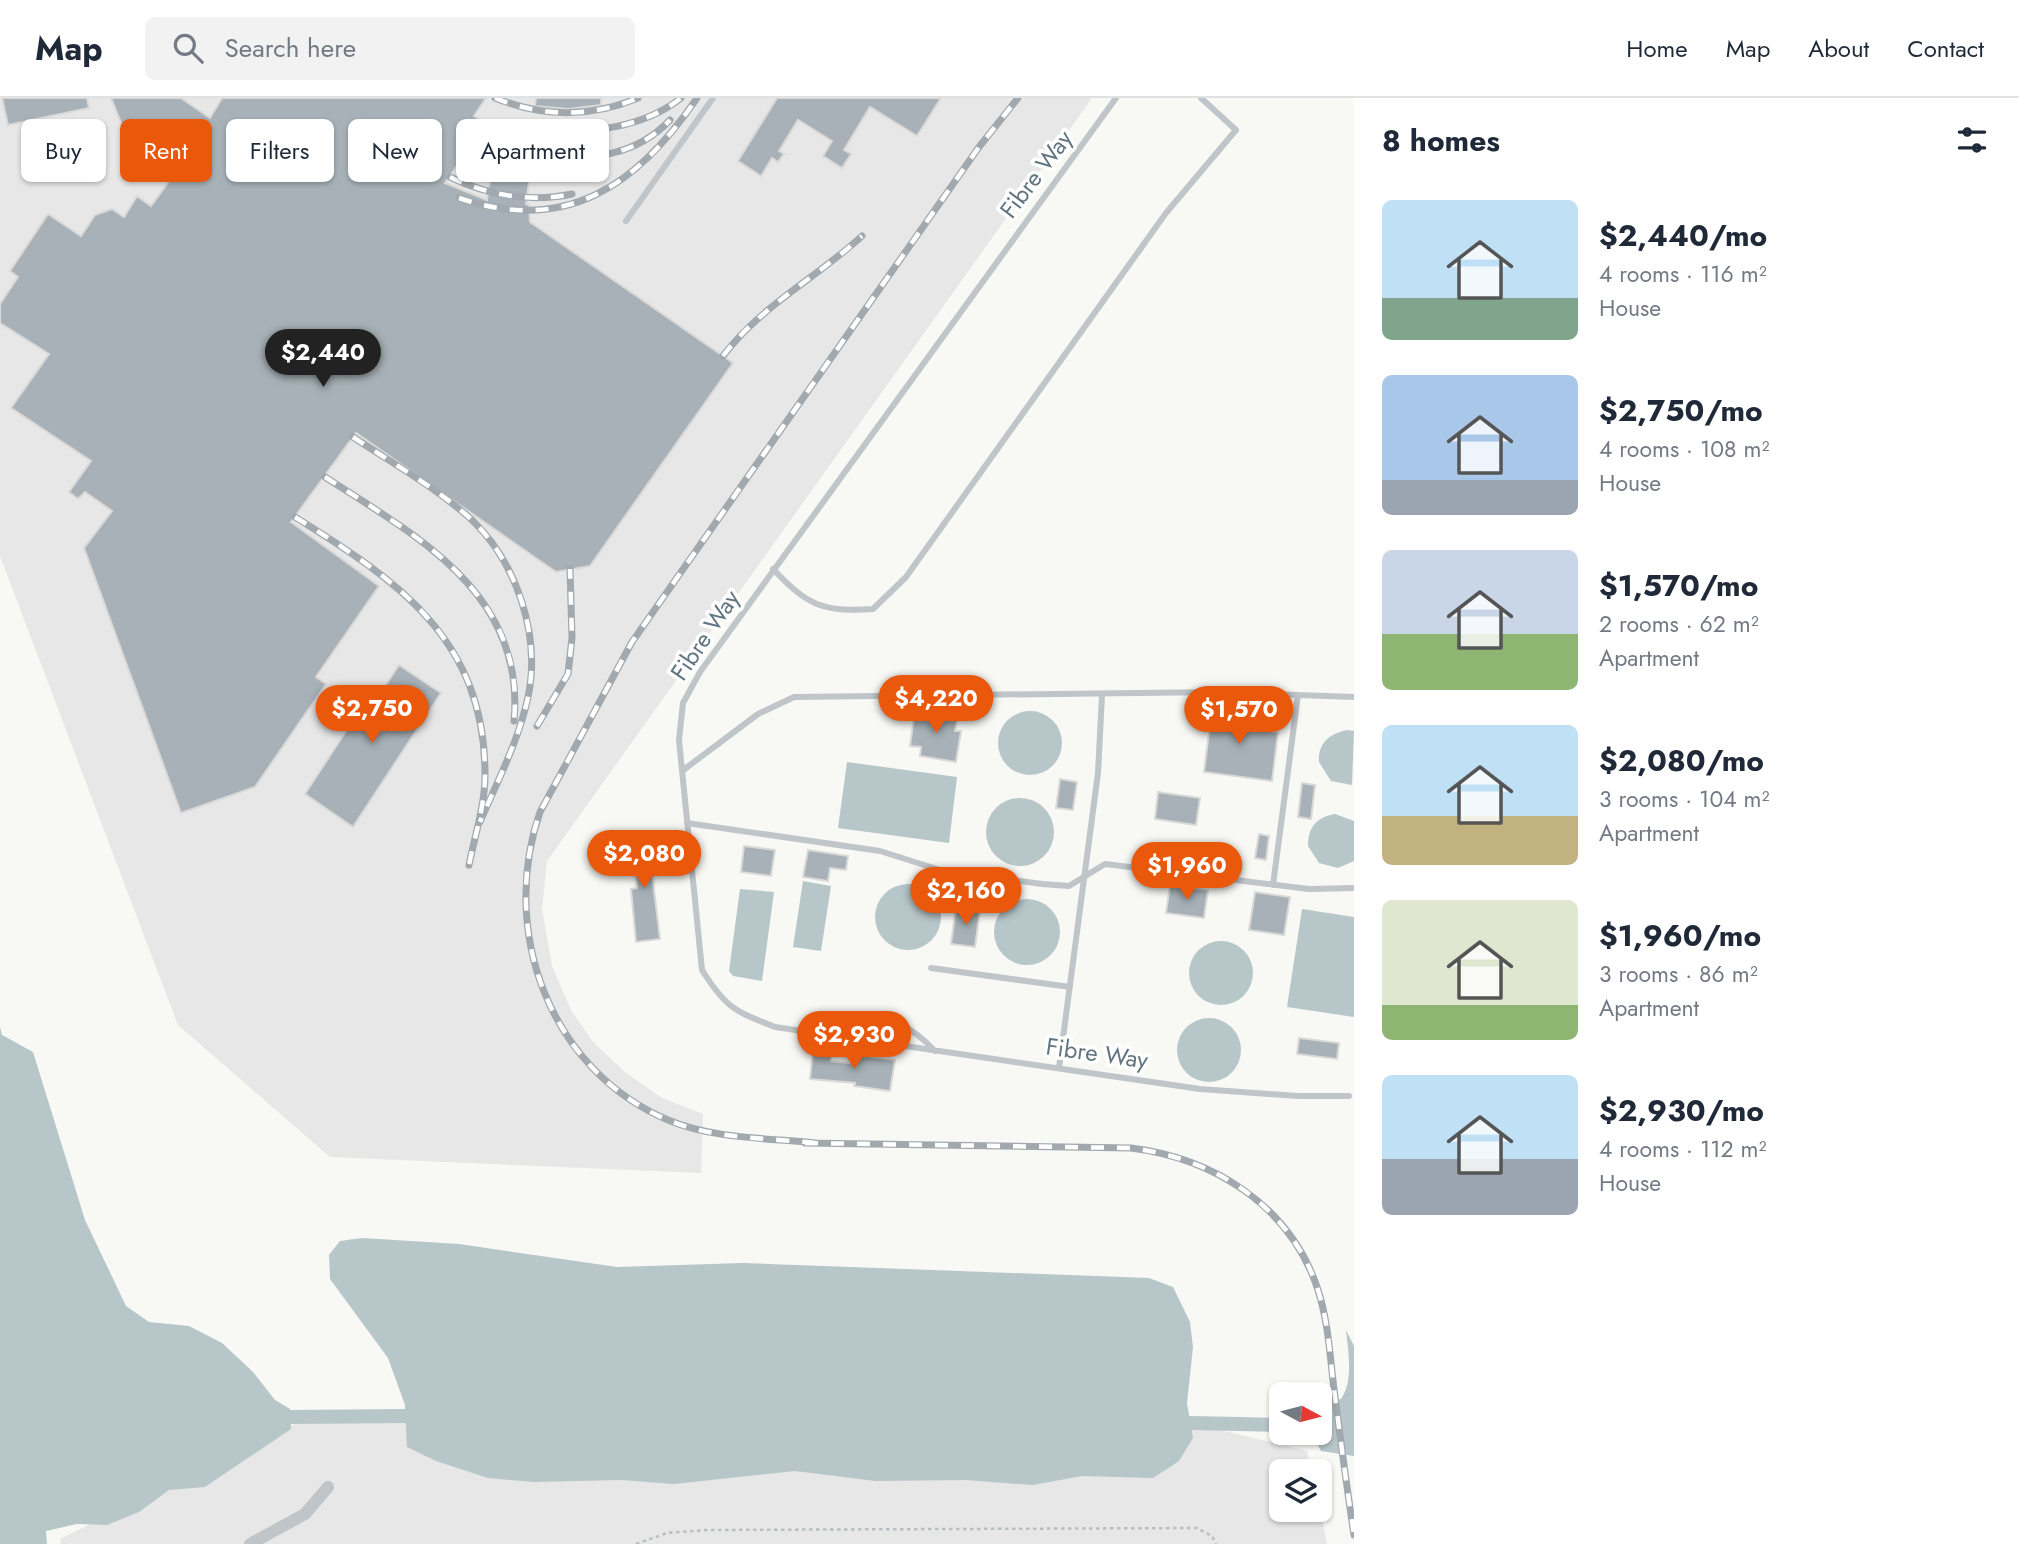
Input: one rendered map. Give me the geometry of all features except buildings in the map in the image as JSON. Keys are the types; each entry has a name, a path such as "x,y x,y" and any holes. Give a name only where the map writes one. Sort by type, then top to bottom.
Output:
{"street":[{"path":"250,1544 305,1514 328,1487"}],"lane":[{"path":"626,221 713,98"},
{"name":"Fibre Way","path":"1116,98 773,569 701,672 683,703 679,740 702,970 721,1000 746,1016 775,1027 1210,1090 1298,1096 1349,1096"},
{"path":"773,569 800,597 840,612 873,609 906,577 1166,214 1236,130 1201,98"},
{"path":"682,771 758,714 794,697 1219,692 1354,697"},
{"path":"1059,1068 1086,875 1102,736 1102,695"},
{"path":"1273,885 1298,695"},
{"path":"687,823 880,851 940,870 1042,884 1069,886 1105,864 1273,885 1354,888"},
{"path":"931,968 1070,987"},
{"path":"828,1036 855,1019 865,1017 904,1024 935,1051"}],"path":[{"path":"636,1544 667,1533 706,1530 1197,1528 1212,1536 1216,1544"}],"shaded area":[{"path":"0,98 1092,98 547,861 542,909 552,966 571,1010 593,1042 625,1072 662,1098 703,1114 701,1173 330,1157 178,1025 0,556"},
{"path":"1030,711 1053,720 1062,743 1053,766 1030,775 1007,766 998,743 1007,720"},
{"path":"1347,730 1354,731 1352,785 1331,781 1319,762 1320,750 1326,740"},
{"path":"847,762 957,777 949,843 838,828"},
{"path":"1020,798 1033,801 1044,808 1051,819 1054,832 1051,845 1044,856 1033,863 1020,866 1007,863 996,856 989,845 986,832 989,819 996,808 1007,801"},
{"path":"1335,814 1354,821 1354,861 1338,868 1319,863 1308,846 1315,824"},
{"path":"803,881 831,886 821,951 793,947"},
{"path":"908,884 921,887 931,894 938,904 941,917 938,930 931,940 921,947 908,950 895,947 885,940 878,930 875,917 878,904 885,894 895,887"},
{"path":"740,889 774,892 762,981 733,976 729,971"},
{"path":"1027,899 1040,902 1050,909 1057,919 1060,932 1057,945 1050,955 1040,962 1027,965 1014,962 1004,955 997,945 994,932 997,919 1004,909 1014,902"},
{"path":"1302,909 1354,917 1354,1017 1287,1007"},
{"path":"1221,941 1239,947 1247,955 1253,973 1247,991 1239,999 1221,1005 1203,999 1195,991 1189,973 1195,955 1203,947"},
{"path":"1209,1018 1227,1024 1235,1032 1241,1050 1235,1068 1227,1076 1209,1082 1191,1076 1183,1068 1177,1050 1183,1032 1191,1024"},
{"path":"0,1027 2,1035 33,1052 85,1220 126,1306 149,1322 189,1326 222,1343 253,1372 275,1400 290,1409 291,1429 205,1487 169,1490 139,1512 107,1525 77,1524 46,1531 47,1544 0,1544"},
{"path":"362,1238 459,1244 617,1267 743,1263 1149,1278 1173,1287 1190,1322 1193,1347 1187,1403 1193,1438 1179,1461 1153,1478 1082,1476 1033,1485 965,1480 875,1481 795,1471 674,1484 621,1480 534,1482 488,1478 436,1461 407,1447 405,1405 388,1358 330,1279 329,1255 340,1241"},
{"path":"1346,1330 1354,1346 1354,1456 1321,1451 1318,1446 1332,1446 1332,1400 1341,1399 1345,1391 1349,1365"},
{"path":"309,1417 1191,1423 1269,1442 1269,1446 1286,1446 1307,1451 1309,1459 1269,1459 1269,1522 1323,1522 1327,1544 61,1544 60,1539"}],"waterway":[{"path":"290,1417 405,1416"},
{"path":"1191,1423 1269,1425"}],"railway":[{"path":"495,98 530,109 566,113 602,109 638,98"},
{"path":"609,128 650,116 681,98"},
{"path":"459,198 498,208 533,210 566,206 596,195 624,178 650,156 697,98"},
{"path":"815,1143 741,1137 685,1126 668,1120 627,1097 592,1067 564,1032 544,992 531,948 526,903 529,857 540,812 632,642 979,147 1018,98"},
{"path":"609,154 642,142 670,120"},
{"path":"450,177 479,189 509,196 540,198 572,194"},
{"path":"723,356 738,338 772,307 862,236"},
{"path":"353,437 429,487 472,520 502,557 522,602 531,650 528,697 513,745 480,822"},
{"path":"325,477 428,546 458,573 483,603 502,637 513,676 514,721"},
{"path":"295,517 368,565 400,591 429,619 452,650 470,686 481,727 485,775 482,809 469,865"},
{"path":"537,726 568,674 572,638 570,569"},
{"path":"805,1143 1131,1148 1191,1162 1244,1190 1288,1232 1317,1287 1327,1327 1354,1535"}]}
